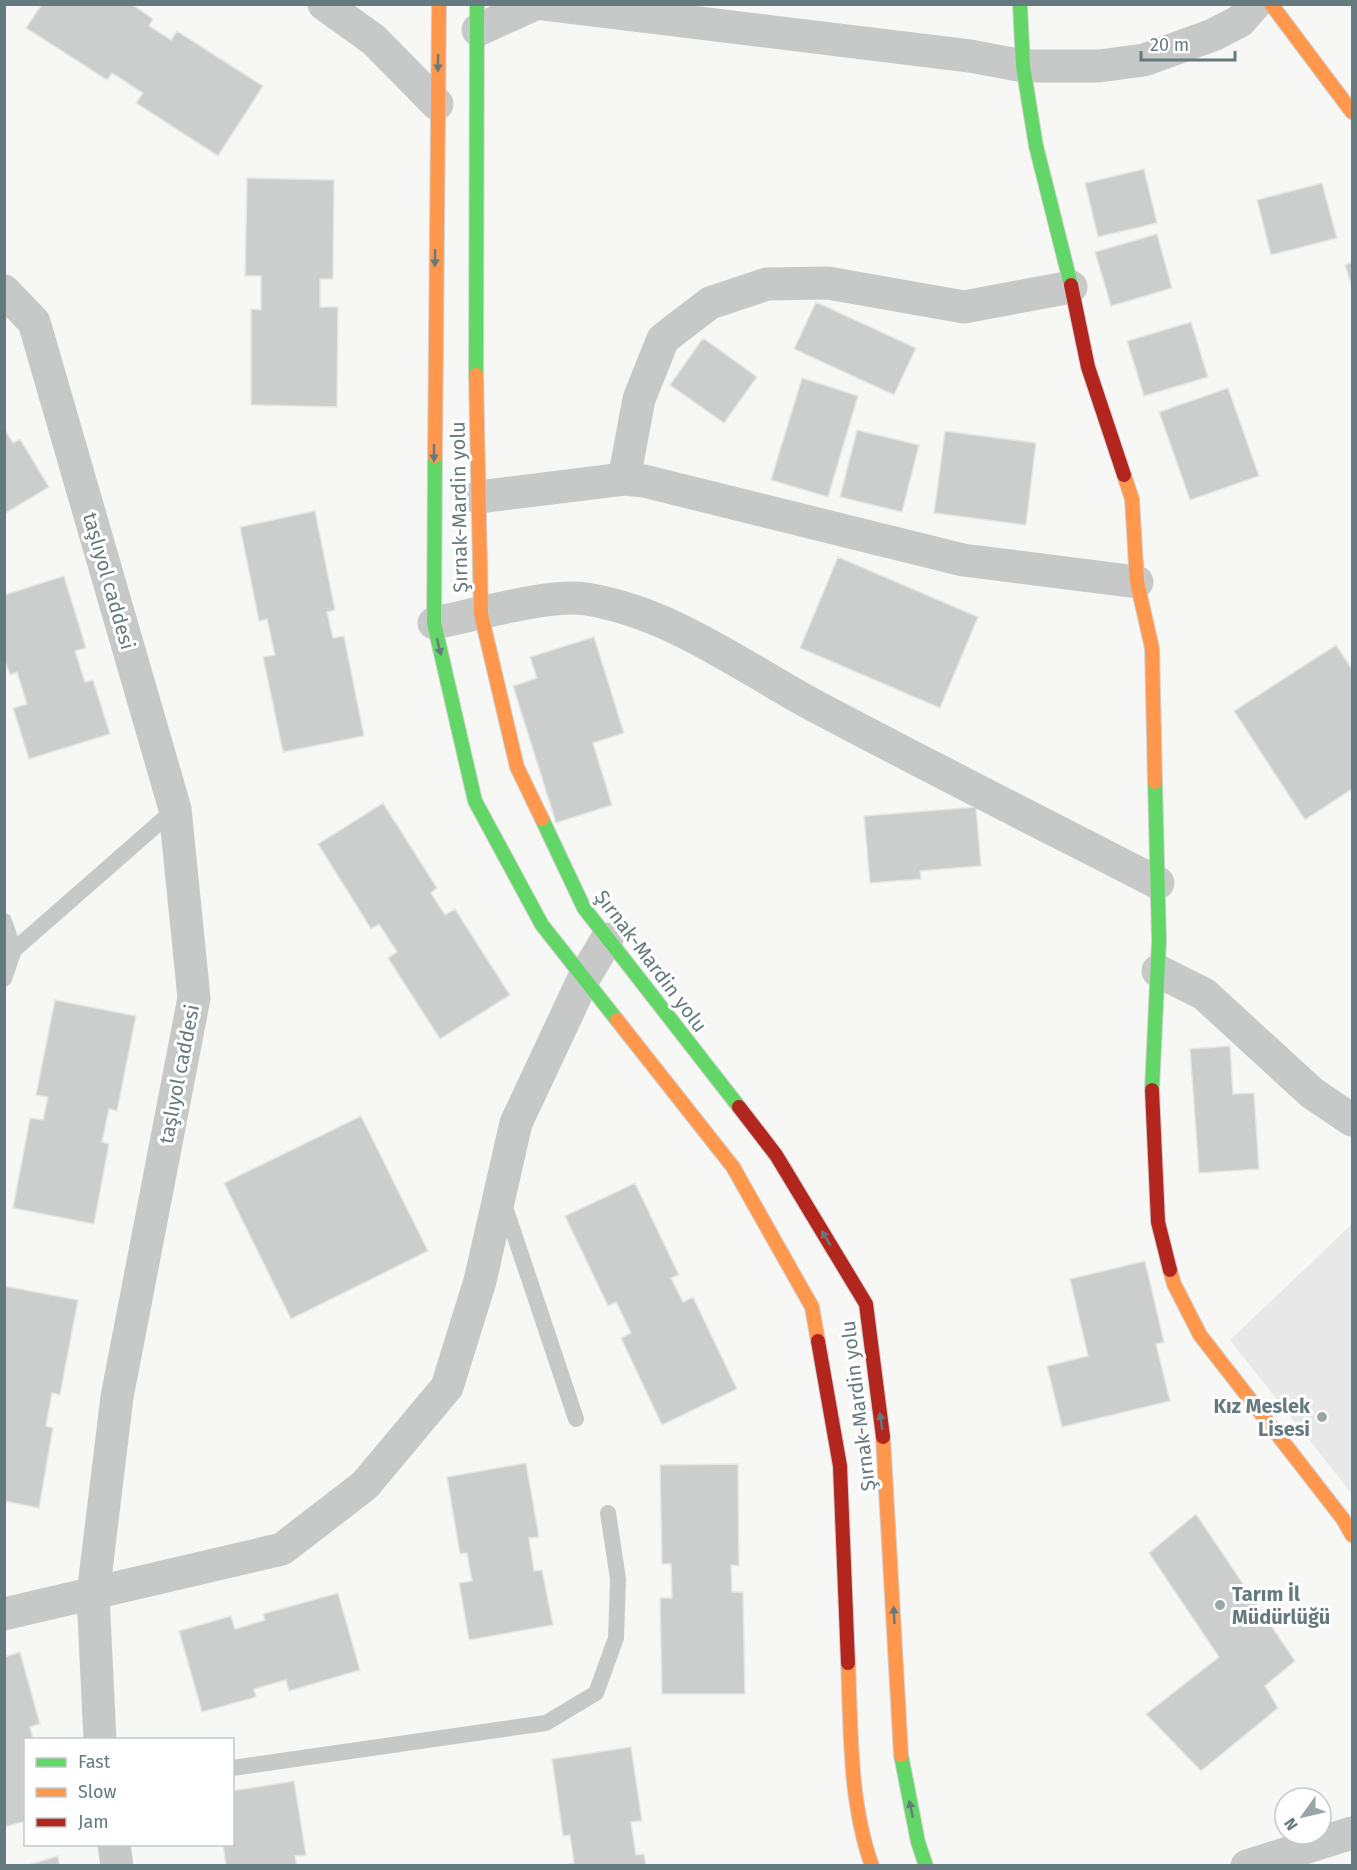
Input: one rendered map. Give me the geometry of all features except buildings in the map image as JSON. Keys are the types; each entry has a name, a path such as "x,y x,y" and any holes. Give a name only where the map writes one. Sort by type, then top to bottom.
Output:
{"street":[{"path":"324,4 374,40 437,104"},
{"name":"Şırnak-Mardin yolu","path":"439,4 434,623 475,801 542,926 733,1167 812,1307 840,1466 853,1771 864,1844 872,1866"},
{"path":"478,17 535,4"},
{"path":"544,4 675,13 970,56 1023,66 1099,66 1144,60 1231,26 1240,21 1256,4"},
{"path":"1020,4 1023,66 1036,146 1088,367 1132,499 1137,582 1152,648 1158,883 1158,971 1152,1089 1158,1222 1174,1284 1200,1335 1353,1535"},
{"path":"1271,4 1353,112"},
{"name":"Şırnak-Mardin yolu","path":"478,17 475,322 481,614 517,767 584,908 776,1155 866,1304 886,1457 902,1768 918,1842 926,1866"},
{"path":"624,479 639,399 663,339 710,303 767,284 828,283 964,307 1071,287"},
{"name":"taşlıyol caddesi","path":"4,291 34,322 175,809 194,998 117,1397 93,1595 100,1738"},
{"path":"478,497 624,479 644,481 963,560 1137,582"},
{"path":"434,623 544,601 584,598 635,612 705,641 813,705 1158,883"},
{"path":"4,1614 93,1595 282,1548 366,1485 447,1387 480,1281 516,1123 584,978 607,939"},
{"path":"1158,971 1204,994 1312,1094 1353,1120"},
{"path":"1247,1866 1353,1833"},
{"path":"114,1846 117,1866"}],"lane":[{"path":"4,979 14,950 175,809"},
{"path":"4,921 14,950"},
{"path":"500,1192 576,1419"},
{"path":"234,1768 546,1724 596,1693 616,1638 618,1579 608,1513"}],"shaded area":[{"name":"Kız Meslek Lisesi","path":"1352,1224 1352,1494 1230,1340"}],"traffic: fast":[{"path":"476,375 477,4"},
{"path":"1020,4 1023,66 1036,146 1071,285"},
{"path":"435,456 434,623 475,801 542,925 617,1020"},
{"path":"1152,1090 1159,940 1155,782"},
{"path":"542,819 584,908 739,1107"},
{"path":"901,1755 918,1842 926,1866"}],"traffic: slow":[{"path":"435,456 439,4"},
{"path":"1271,4 1352,112"},
{"path":"476,375 481,614 517,767 542,819"},
{"path":"1124,475 1132,499 1137,582 1152,648 1155,782"},
{"path":"617,1020 733,1167 812,1307 818,1341"},
{"path":"1170,1270 1174,1284 1200,1335 1343,1519 1352,1535"},
{"path":"883,1437 901,1755"},
{"path":"848,1663 852,1766 859,1817 872,1866"}],"traffic: jam":[{"path":"1071,285 1088,367 1124,475"},
{"path":"1152,1090 1158,1222 1170,1270"},
{"path":"739,1107 776,1155 866,1304 883,1437"},
{"path":"818,1341 840,1466 848,1663"}],"place":[{"name":"Kız Meslek Lisesi","path":"1322,1417"},
{"name":"Tarım İl Müdürlüğü","path":"1220,1605"}]}
